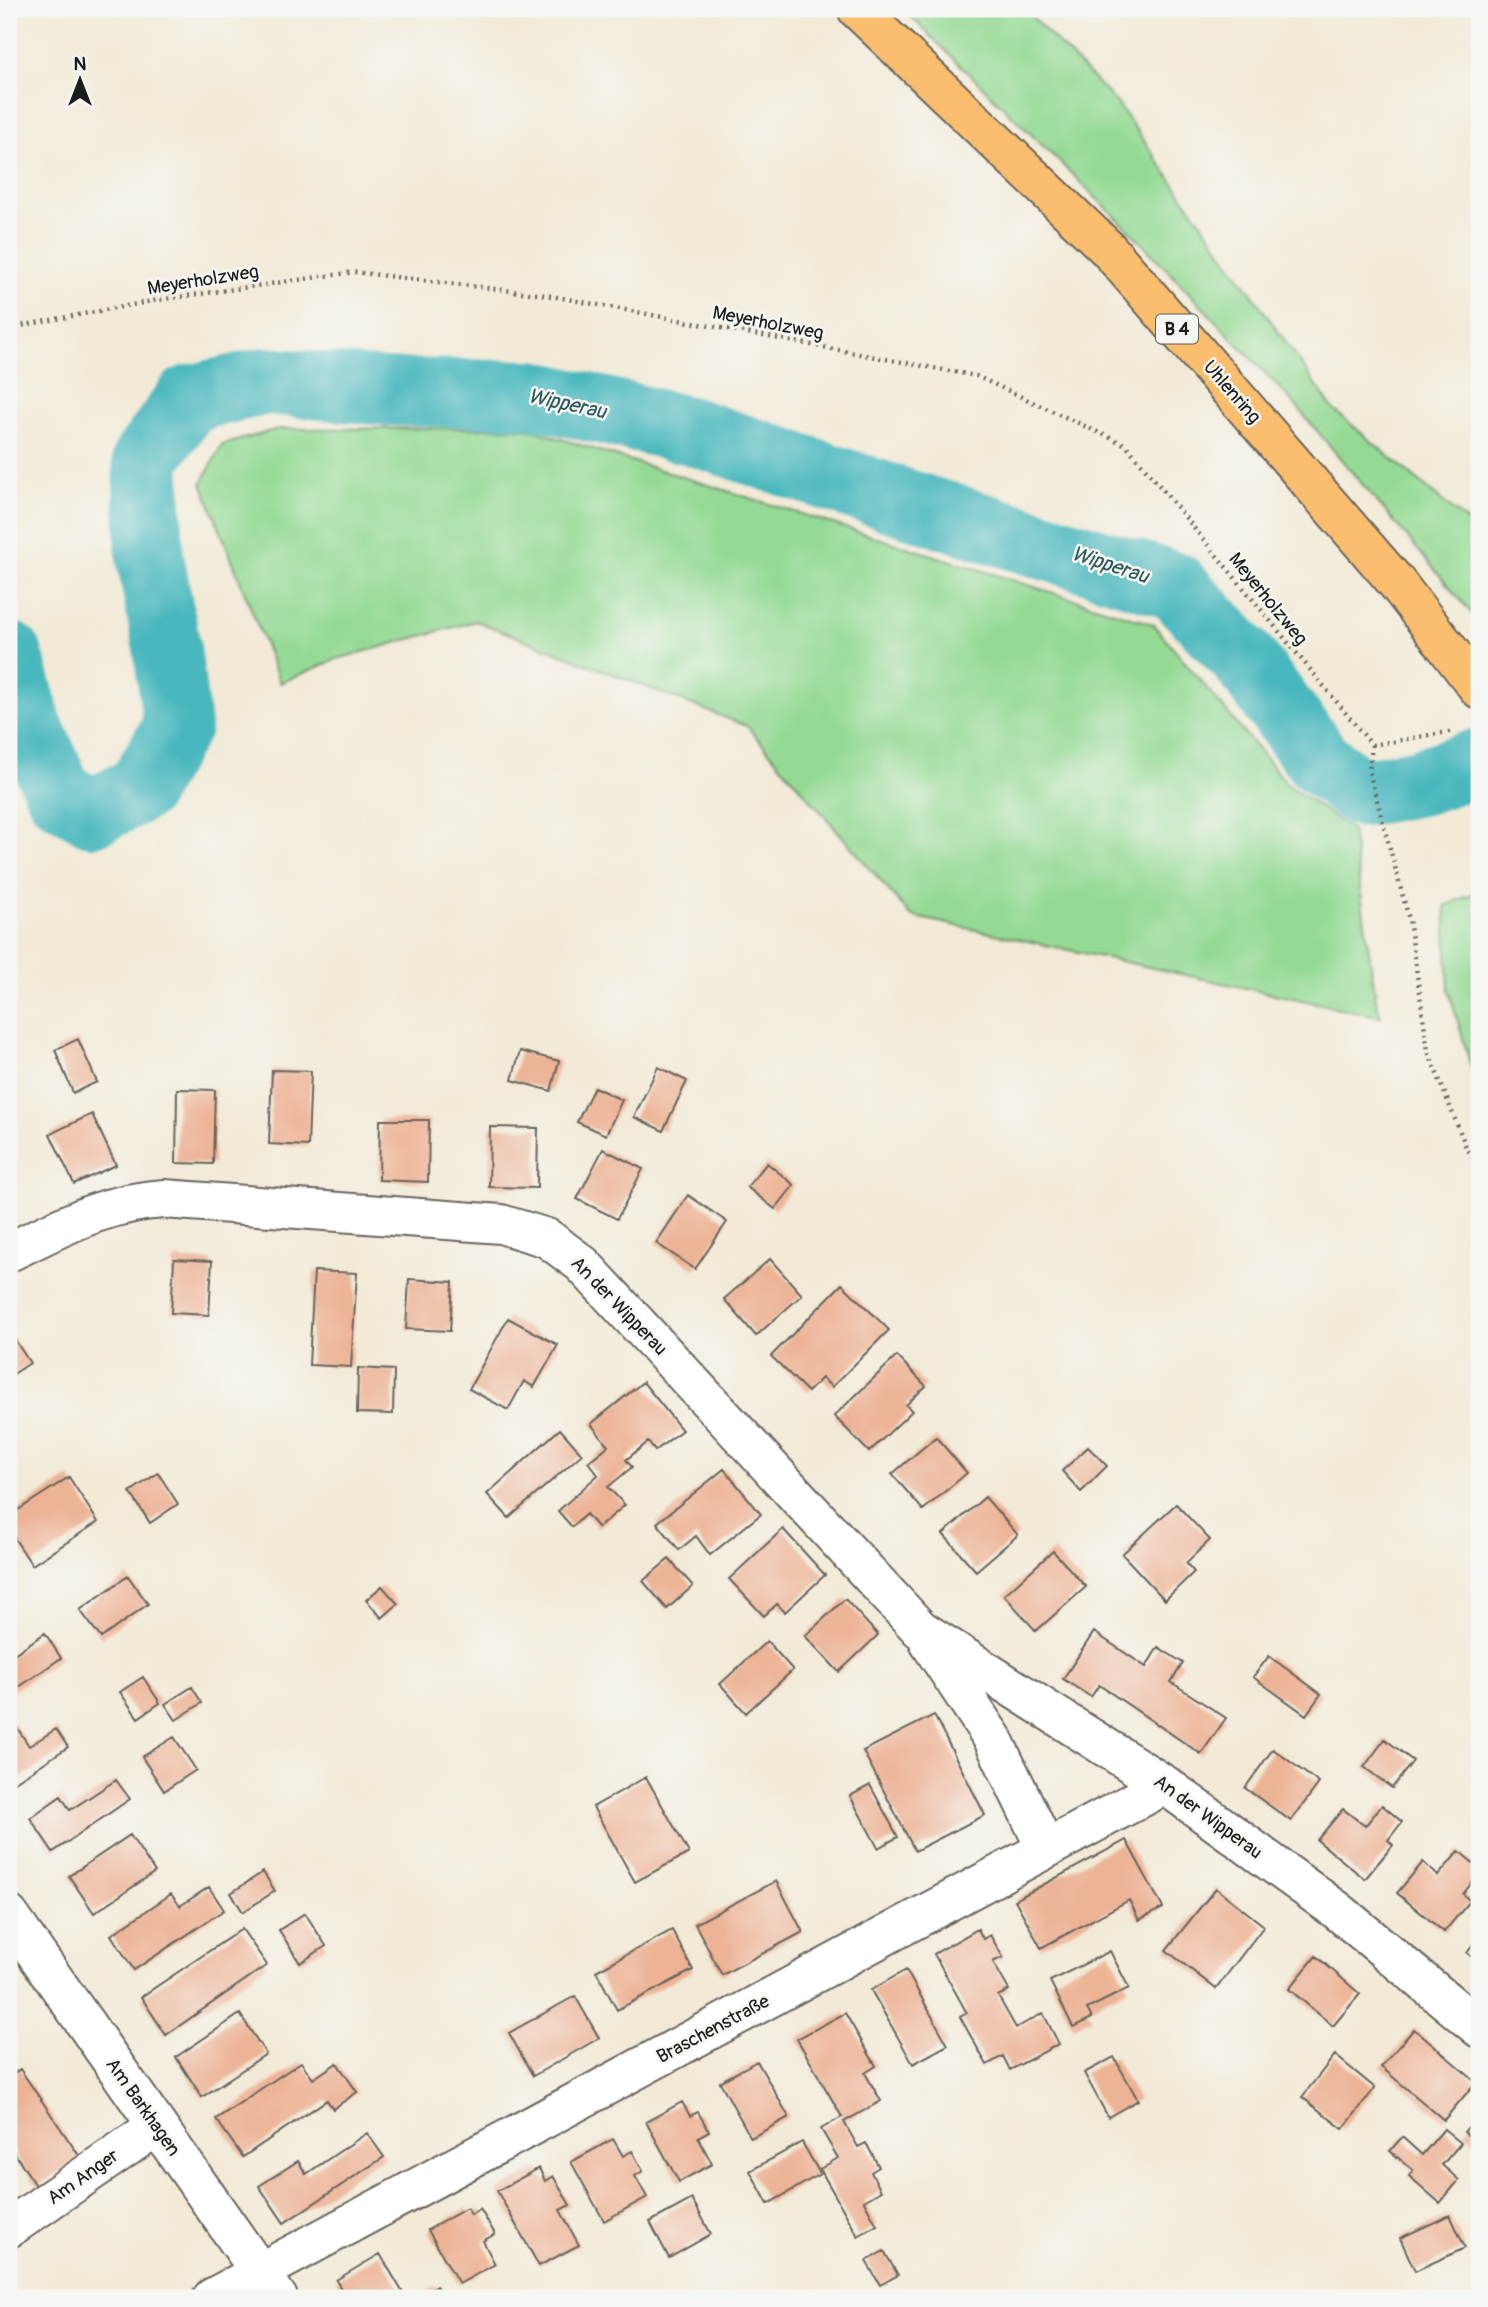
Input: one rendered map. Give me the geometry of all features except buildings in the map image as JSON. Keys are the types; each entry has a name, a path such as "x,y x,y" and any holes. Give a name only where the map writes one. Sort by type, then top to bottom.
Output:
{"highway":[{"name":"Uhlenring","path":"857,9 1108,250 1396,582 1474,682"}],"street":[{"name":"An der Wipperau","path":"9,1252 94,1212 127,1201 164,1199 501,1224 547,1238 582,1264 920,1629 993,1739 1046,1849"},
{"name":"An der Wipperau","path":"920,1629 1165,1785 1338,1911 1479,2028"},
{"name":"Braschenstraße","path":"269,2286 1046,1849 1165,1785"},
{"name":"Am Barkhagen","path":"9,1915 269,2286"},
{"name":"Am Anger","path":"9,2228 157,2126"},
{"path":"212,2298 269,2286"}],"path":[{"path":"1476,9 1479,21"},
{"name":"Meyerholzweg","path":"9,328 158,300 355,272 546,295 976,376 1126,445 1372,745"},
{"path":"1454,731 1372,745 1369,771 1409,919 1428,1051 1457,1128 1479,1168"}],"green space":[{"path":"903,9 1024,9 1117,103 1333,409 1479,532 1479,622 1291,400 1133,234"},
{"path":"526,428 1153,624 1288,785 1352,830 1376,1001 1381,1017 911,916 747,726 476,621 337,659 280,683 202,483 222,445 278,429"},
{"path":"1479,891 1479,1094 1449,991 1445,906"}],"waterway":[{"name":"Wipperau","path":"9,655 29,727 60,794 92,813 140,789 177,726 167,648 150,557 146,458 189,399 266,381 387,392 531,394 691,431 909,504 1175,586 1244,659 1319,761 1361,793 1420,782 1479,762"}]}
